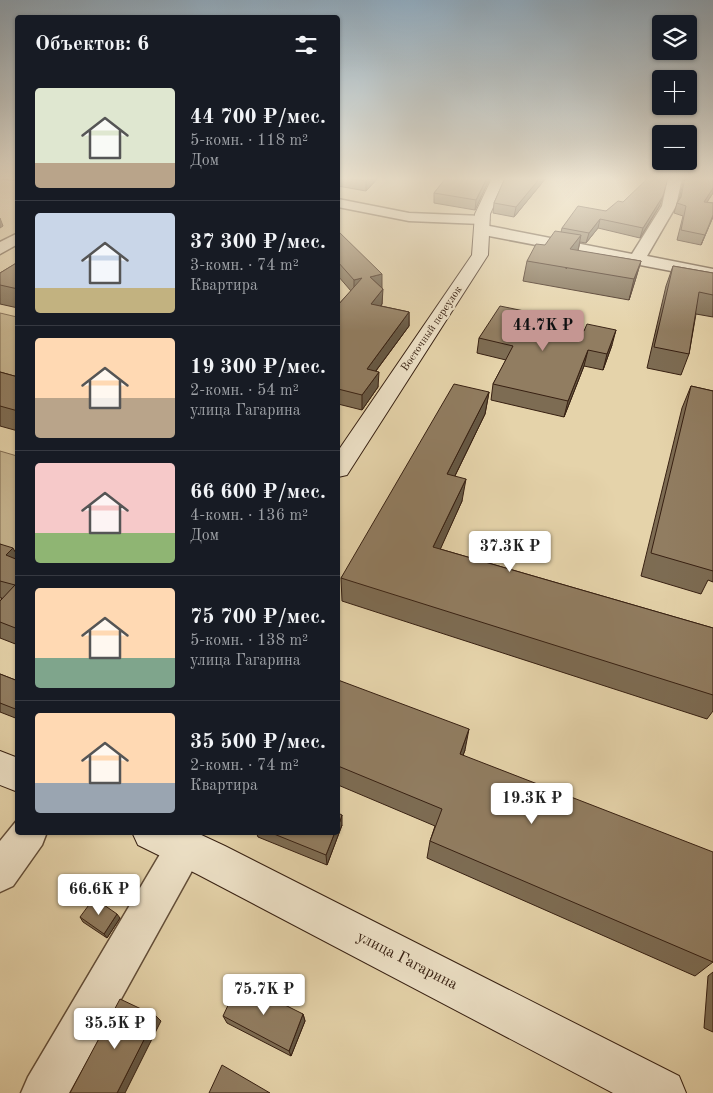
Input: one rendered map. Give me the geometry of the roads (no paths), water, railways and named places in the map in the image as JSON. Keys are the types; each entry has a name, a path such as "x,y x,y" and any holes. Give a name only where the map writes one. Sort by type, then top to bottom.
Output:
{"street":[{"name":"Восточный переулок","path":"340,465 480,256 483,229"},
{"path":"501,229 713,274"},
{"path":"636,259 655,229"},
{"path":"0,249 15,239"},
{"path":"0,768 15,774"},
{"path":"0,873 27,835"},
{"path":"44,1093 168,840"},
{"name":"улица Гагарина","path":"168,840 662,1093"}]}
